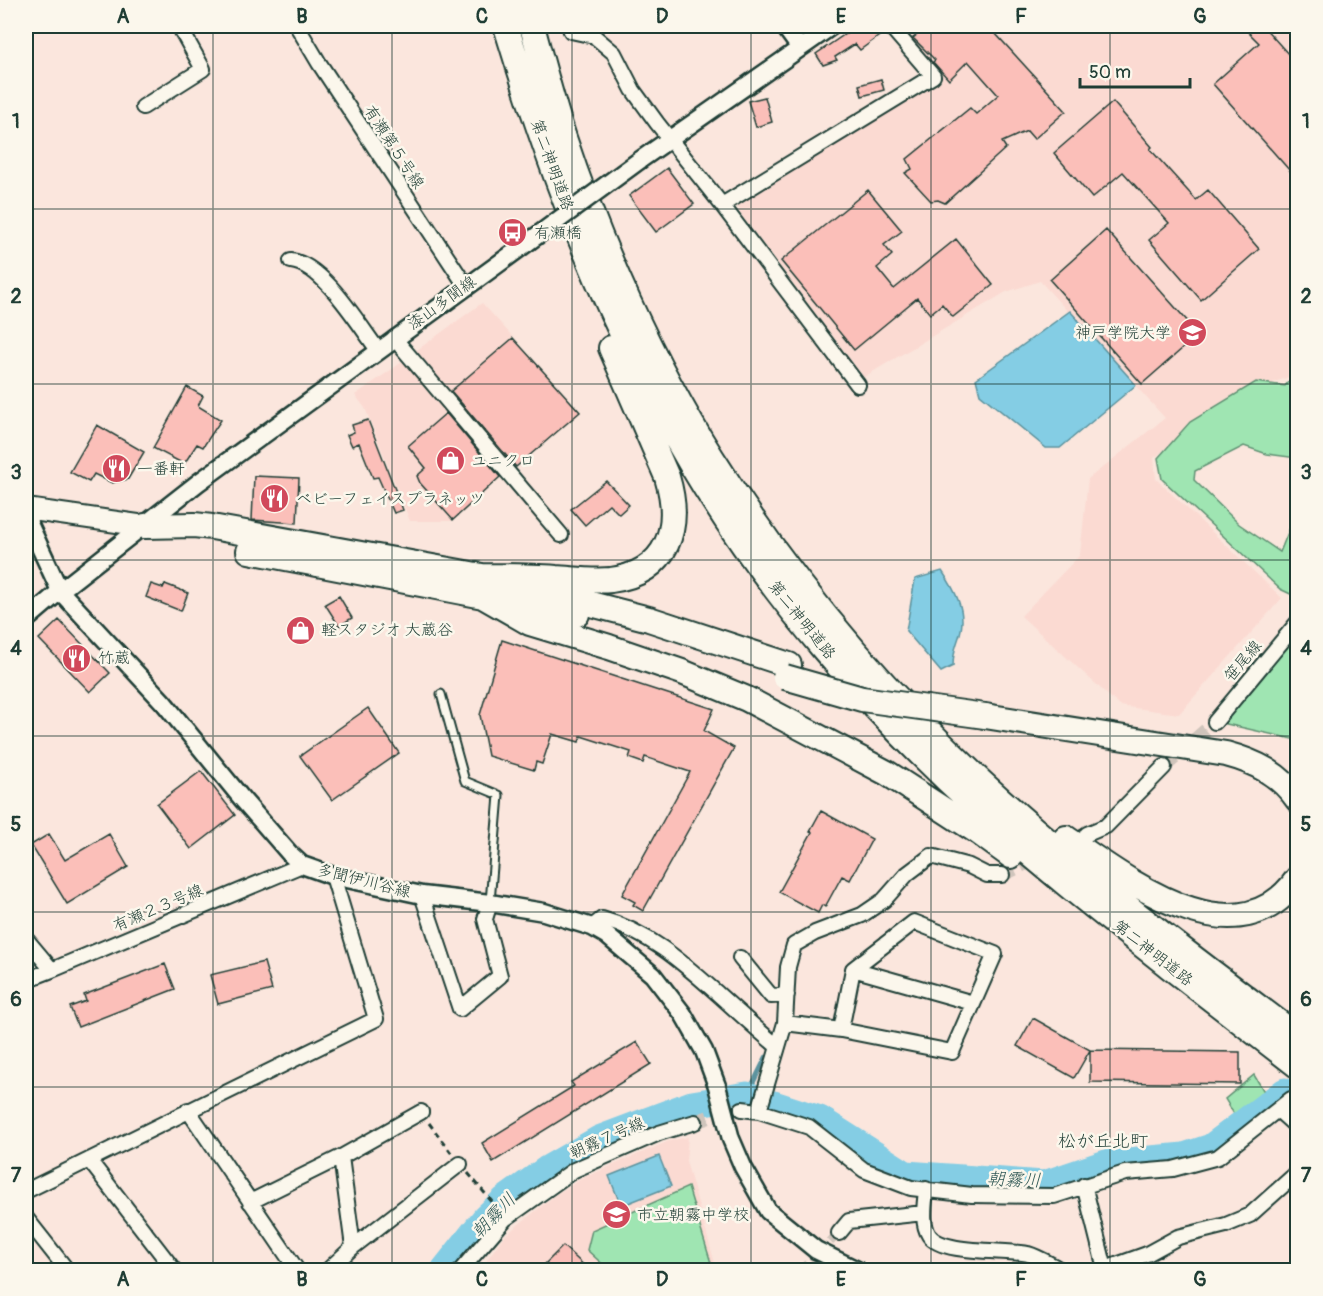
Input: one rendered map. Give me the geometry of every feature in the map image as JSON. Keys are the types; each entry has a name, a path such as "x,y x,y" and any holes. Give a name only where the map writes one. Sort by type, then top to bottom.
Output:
{"highway":[{"path":"482,586 624,578 637,573 657,558 671,535 674,521 674,507 667,477 597,316 541,160 519,87 505,26"},
{"name":"第二神明道路","path":"505,26 572,221 628,349 657,407 692,467 770,580 837,663 891,723 983,813 1092,905 1292,1052"},
{"name":"第二神明道路","path":"532,26 564,138 618,275 677,397 711,457 789,569 870,669 1002,802 1100,884 1292,1052"},
{"path":"145,526 212,527 482,586 649,619 787,671 1226,754 1260,766 1274,774 1298,800"},
{"path":"482,586 530,623 682,672 747,699 887,773 978,832 1292,1052"},
{"path":"986,710 1230,741 1268,754 1298,775"},
{"path":"921,722 978,770 1061,834 1131,882 1189,910 1224,916 1256,912 1280,898 1298,878"}],"main road":[{"path":"26,509 145,526"}],"street":[{"path":"143,107 202,69 179,26"},
{"name":"有瀬第５号線","path":"297,26 466,286"},
{"path":"569,26 571,31 594,36 614,53 633,90 669,140 722,205 858,385"},
{"path":"784,26 800,48"},
{"name":"漆山多聞線","path":"26,621 60,591 199,482 394,338 640,160 832,26"},
{"path":"722,205 933,76 890,26"},
{"path":"291,261 300,262 326,281 378,350"},
{"path":"394,338 561,535"},
{"name":"多聞伊川谷線","path":"26,517 60,591 164,703 243,800 302,865 333,876 422,895 544,912 592,927 606,935 653,975 683,1014 704,1051 717,1086 731,1138 743,1167 768,1211 816,1250 857,1270"},
{"name":"笹尾線","path":"1215,722 1298,622"},
{"path":"1087,834 1106,826 1164,767"},
{"path":"759,1111 785,1023 788,967 794,945 815,933 862,915 884,900 907,874 931,856 969,866 987,875 1002,875"},
{"name":"有瀬２３号線","path":"26,980 302,865"},
{"path":"26,1191 376,1019 333,876"},
{"path":"422,895 460,1009 500,976 485,919 490,903"},
{"path":"592,927 602,920 615,923 647,938 675,956 778,1047"},
{"path":"785,1023 841,1030 952,1052 995,954 914,922 853,969 841,1030"},
{"path":"26,939 52,970"},
{"path":"740,958 771,996 787,995"},
{"path":"853,969 973,1003"},
{"path":"742,1109 759,1111 809,1127 864,1170 911,1188 972,1195 1054,1196 1125,1173 1173,1169 1218,1157 1291,1099"},
{"path":"188,1110 297,1270"},
{"path":"1278,1110 1298,1128"},
{"path":"250,1202 341,1157 421,1113"},
{"name":"朝霧７号線","path":"461,1270 505,1220 574,1170 659,1133 695,1122"},
{"path":"341,1157 353,1247"},
{"path":"88,1160 174,1270"},
{"path":"327,1270 460,1164"},
{"path":"1084,1185 1105,1269 1147,1254 1178,1237 1226,1225 1250,1215 1295,1179"},
{"path":"926,1189 924,1213 928,1234 936,1243 951,1248 1004,1250 1030,1255 1061,1270"},
{"path":"838,1233 849,1221 924,1213"},
{"path":"26,1218 67,1270"}],"lane":[{"path":"441,694 465,782 499,795 490,903"}],"path":[{"path":"421,1113 489,1197"}],"shaded area":[{"name":"神戸学院大学","path":"896,26 1297,26 1297,374 1272,383 1208,415 1154,458 1156,479 1282,598 1179,714 1120,706 1021,616 1080,555 1088,479 1165,418 1040,281 1006,292 864,377 739,212 738,203 942,80"},
{"path":"482,303 581,412 513,469 413,353"},
{"path":"405,360 503,475 453,521 410,521 365,408 355,395"},
{"name":"市立朝霧中学校","path":"688,1137 686,1161 716,1267 712,1270 480,1270 503,1237 558,1193 583,1178 669,1141"}],"green space":[{"path":"1297,371 1297,458 1267,454 1244,446 1195,471 1194,480 1239,524 1280,552 1291,525 1297,523 1297,597 1280,589 1162,479 1158,458 1190,422 1256,382 1285,386"},
{"path":"1297,636 1297,740 1222,723"},
{"path":"1254,1075 1268,1098 1238,1121 1225,1099"},
{"path":"688,1187 711,1263 702,1270 609,1270 587,1250 592,1230"}],"water":[{"path":"1070,311 1136,385 1060,448 1046,448 980,394 976,379"},
{"path":"942,571 961,609 962,625 953,666 941,672 906,631 915,579"},
{"path":"659,1156 671,1186 621,1206 609,1176"}],"building":[{"path":"857,26 875,26 882,34 860,50 855,44 835,57 837,60 823,65 816,54"},
{"path":"929,26 1004,26 995,33 1066,111 1034,139 1027,131 1002,142 1006,148 945,203 938,200 931,201 905,173 912,169 907,159 970,108 976,114 998,95 968,61 949,80 933,62 935,60 913,38"},
{"path":"1242,26 1263,26 1298,65 1298,180 1213,84 1259,43"},
{"path":"881,79 884,90 862,96 859,85"},
{"path":"765,97 772,122 756,127 748,101"},
{"path":"1113,102 1152,147 1150,149 1196,200 1208,190 1259,249 1201,300 1149,240 1169,223 1123,172 1092,198 1054,153"},
{"path":"667,168 694,204 656,232 629,196"},
{"path":"868,190 902,231 884,245 892,255 877,268 894,289 956,239 993,285 953,317 942,304 930,314 917,298 854,350 781,261"},
{"path":"1106,230 1199,334 1142,384 1050,280"},
{"path":"513,338 580,412 516,467 451,391"},
{"path":"187,387 203,396 198,406 221,420 203,447 197,444 184,464 153,448"},
{"path":"446,413 500,477 453,520 420,483 417,476 426,468 408,446"},
{"path":"368,420 403,510 394,513 378,477 373,478 359,443 352,446 347,435 354,432 352,425"},
{"path":"97,425 144,452 128,479 112,483 94,474 89,482 70,472"},
{"name":"ベビーフェイスプラネッツ","path":"254,476 299,478 297,523 252,520"},
{"path":"606,481 629,505 619,514 609,504 585,525 571,509"},
{"path":"151,584 163,588 165,584 188,593 181,611 146,597"},
{"path":"339,596 352,618 339,626 325,604"},
{"path":"59,620 110,673 90,692 39,639"},
{"path":"502,640 714,709 704,731 734,748 643,911 633,905 635,902 622,895 690,772 645,757 643,763 629,758 631,752 581,736 579,742 552,734 542,764 536,762 534,770 488,756 480,715"},
{"path":"368,708 399,753 332,800 300,756"},
{"path":"201,771 235,815 191,849 157,804"},
{"path":"821,811 872,839 850,880 842,876 825,907 822,905 818,913 779,892"},
{"path":"49,834 65,860 109,834 128,867 67,904 31,845"},
{"path":"264,962 272,990 218,1004 210,975"},
{"path":"165,964 175,989 78,1027 70,1007 86,1001 84,995"},
{"path":"1033,1018 1090,1050 1074,1078 1017,1046"},
{"path":"637,1042 651,1064 493,1162 482,1143 574,1086 571,1082"},
{"path":"1090,1050 1240,1052 1240,1084 1090,1082"},
{"path":"563,1246 589,1270 539,1270"}],"waterway":[{"path":"747,1095 766,1057"},
{"name":"朝霧川","path":"774,1104 820,1119 906,1174 1044,1184 1106,1163 1184,1156 1211,1147 1285,1091"},
{"name":"朝霧川","path":"444,1270 486,1217 504,1200 547,1169 599,1139 692,1104 751,1096"}],"tunnel":[{"path":"1164,767 1215,722"},
{"path":"1002,875 1039,857"},
{"path":"695,1122 723,1112 742,1109"},
{"path":"801,1270 839,1233"}],"place":[{"name":"有瀬橋","path":"513,233"},
{"name":"神戸学院大学","path":"1192,333"},
{"name":"ユニクロ","path":"450,461"},
{"name":"一番軒","path":"116,469"},
{"name":"ベビーフェイスプラネッツ","path":"275,499"},
{"name":"軽スタジオ 大蔵谷","path":"300,630"},
{"name":"竹蔵","path":"77,658"},
{"name":"市立朝霧中学校","path":"616,1215"}],"district":[{"name":"松が丘北町","path":"1103,1141"}]}
